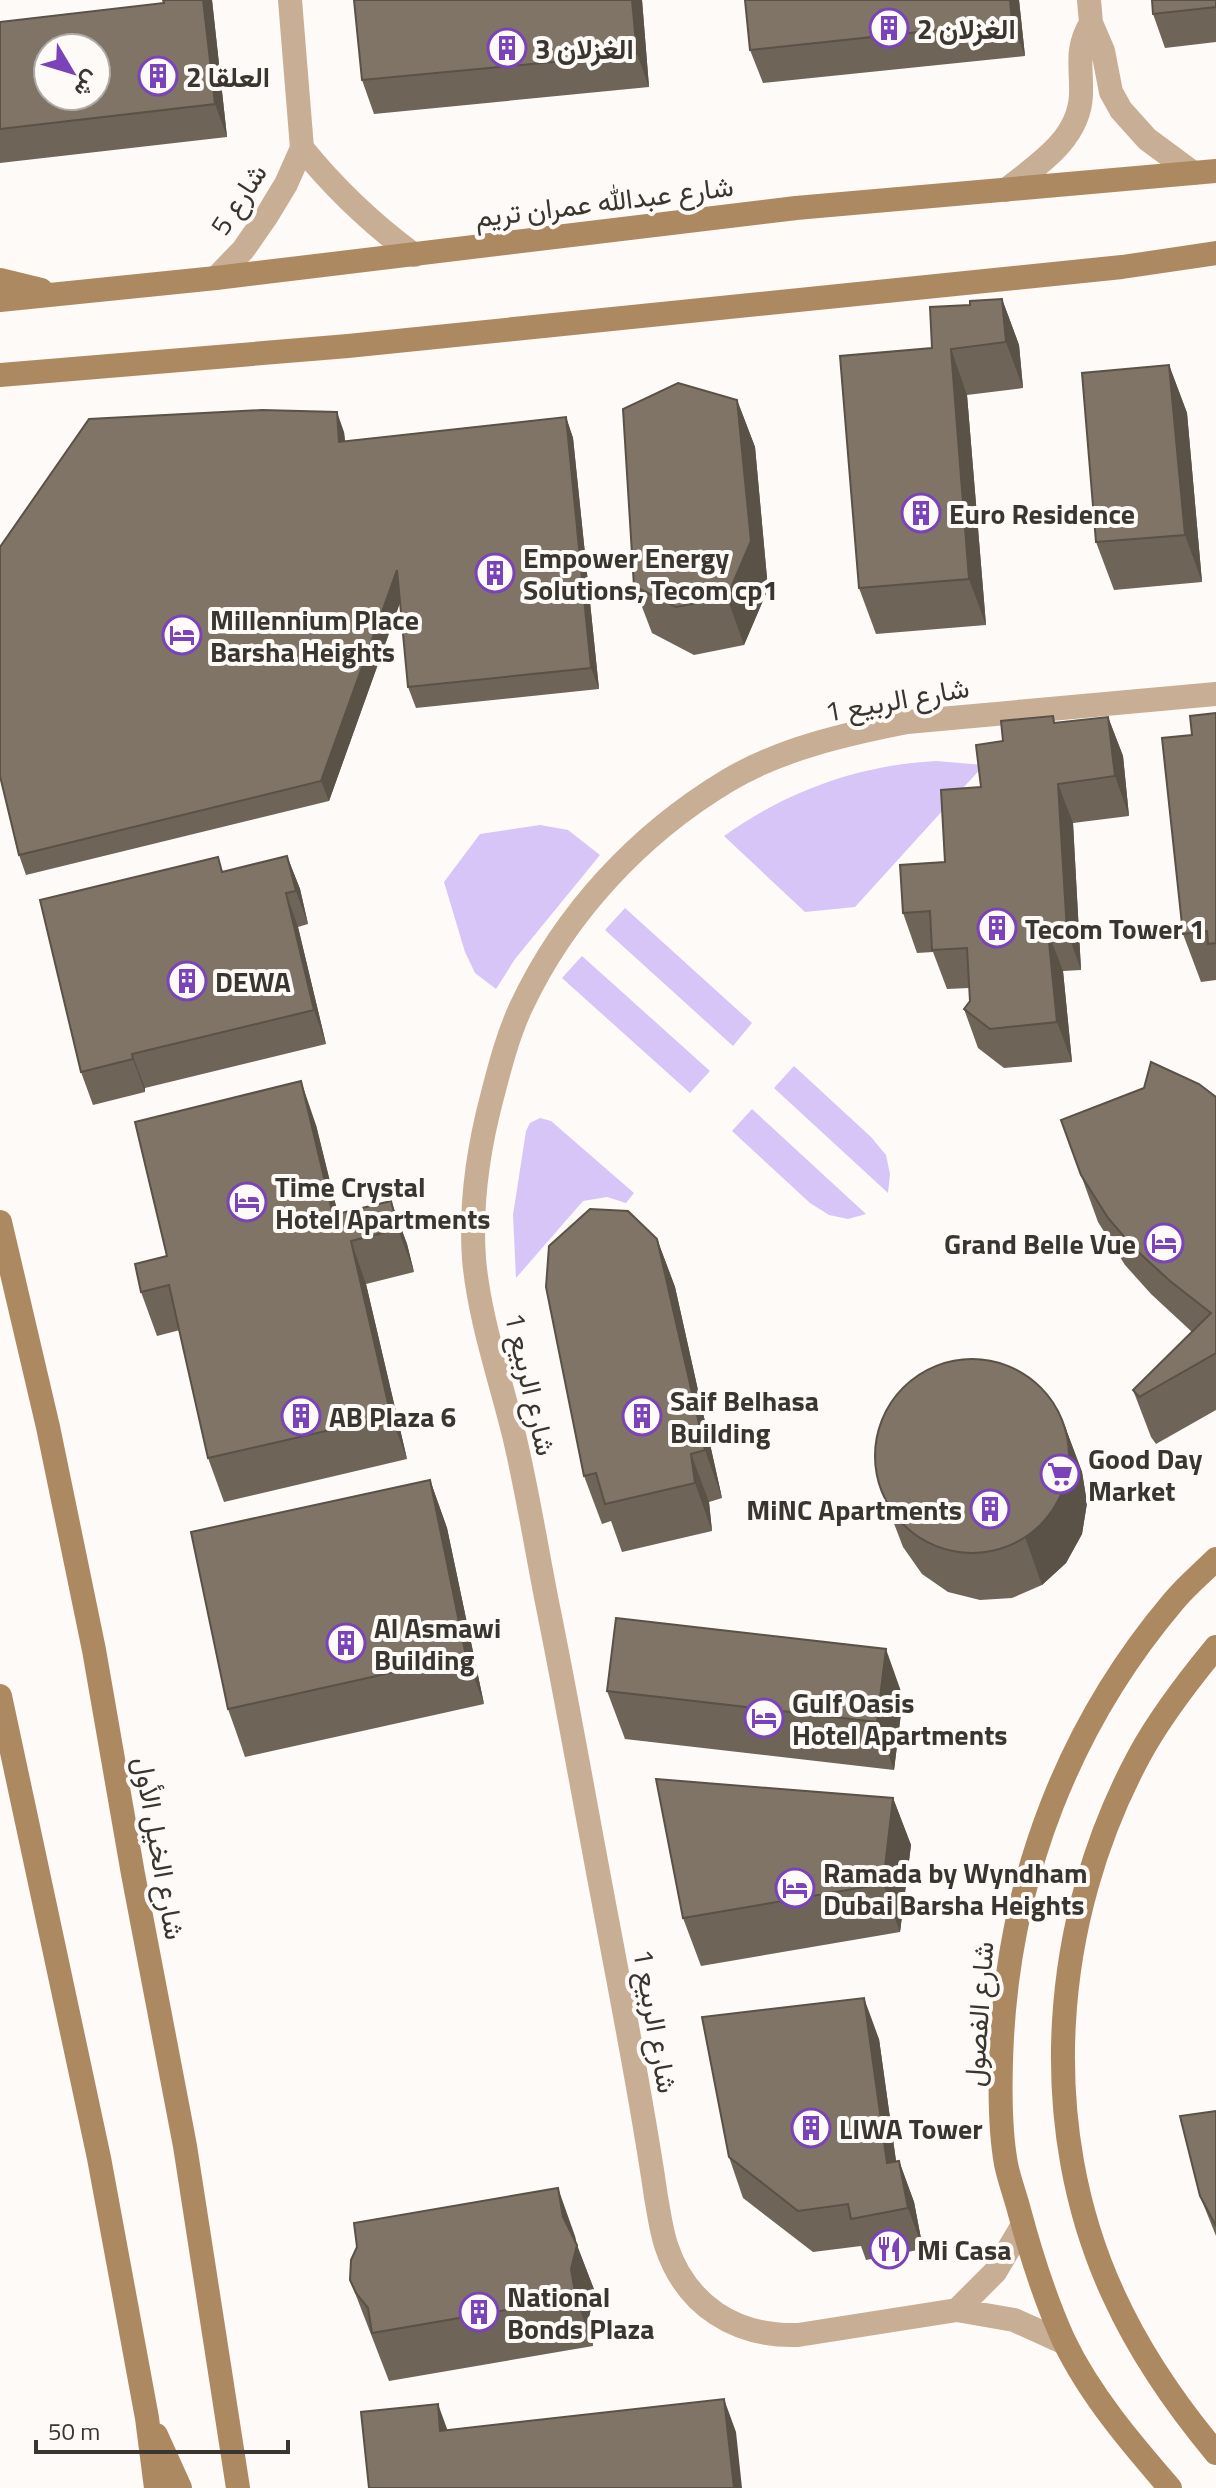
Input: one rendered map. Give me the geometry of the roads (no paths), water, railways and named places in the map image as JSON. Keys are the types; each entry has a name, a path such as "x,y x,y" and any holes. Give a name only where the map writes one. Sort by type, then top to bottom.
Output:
{"main road":[{"name":"شارع عبدالله عمران تريم","path":"0,300 414,255 669,222 1205,172"},
{"path":"0,375 379,343 1122,267 1216,253"},
{"path":"0,280 55,294"},
{"path":"0,392 50,371"},
{"name":"شارع الخيل الأول","path":"0,1222 48,1427 94,1650 185,2146 238,2488"},
{"name":"شارع الفصول","path":"1170,2488 1093,2391 1065,2343 1042,2288 1006,2163 1000,2075 1005,1987 1020,1900 1046,1816 1083,1735 1129,1660 1175,1600 1216,1559"},
{"path":"1216,1647 1184,1686 1139,1755 1104,1830 1080,1910 1066,1991 1063,2073 1071,2156 1087,2227 1113,2294 1146,2359 1187,2419 1216,2453"},
{"path":"0,1696 99,2158 147,2418 156,2488"},
{"path":"147,2418 180,2488"}],"street":[{"name":"شارع 5","path":"216,278 243,250 266,217 286,184 302,148 290,0"},
{"path":"1090,12 1103,51 1111,92 1121,110 1147,139 1205,172"},
{"path":"1006,190 1054,150 1077,117 1081,97 1079,51 1090,12"},
{"name":"شارع 5","path":"302,148 353,206 414,255"},
{"name":"شارع الربيع 1","path":"1065,2343 1014,2320 957,2310 776,2336 753,2331 715,2313 689,2288 676,2267 666,2245 656,2197 521,1469 480,1295 474,1260 475,1175 508,1039 546,960 576,914 627,859 657,832 729,780 812,745 907,722 1216,694"},
{"path":"957,2310 995,2272 1023,2225"}],"place":[{"name":"الغزلان 2","path":"889,28"},
{"name":"الغزلان 3","path":"507,48"},
{"name":"العلقا 2","path":"158,76"},
{"name":"Euro Residence","path":"921,513"},
{"name":"Empower Energy Solutions, Tecom cp1","path":"495,573"},
{"name":"Millennium Place Barsha Heights","path":"182,635"},
{"name":"Tecom Tower 1","path":"997,928"},
{"name":"DEWA","path":"187,981"},
{"name":"Time Crystal Hotel Apartments","path":"247,1202"},
{"name":"Grand Belle Vue","path":"1164,1243"},
{"name":"AB Plaza 6","path":"301,1416"},
{"name":"Saif Belhasa Building","path":"642,1416"},
{"name":"Good Day Market","path":"1060,1474"},
{"name":"MiNC Apartments","path":"990,1509"},
{"name":"Al Asmawi Building","path":"346,1643"},
{"name":"Gulf Oasis Hotel Apartments","path":"764,1718"},
{"name":"Ramada by Wyndham Dubai Barsha Heights","path":"795,1888"},
{"name":"LIWA Tower","path":"811,2128"},
{"name":"Mi Casa","path":"889,2249"},
{"name":"National Bonds Plaza","path":"479,2312"}]}
